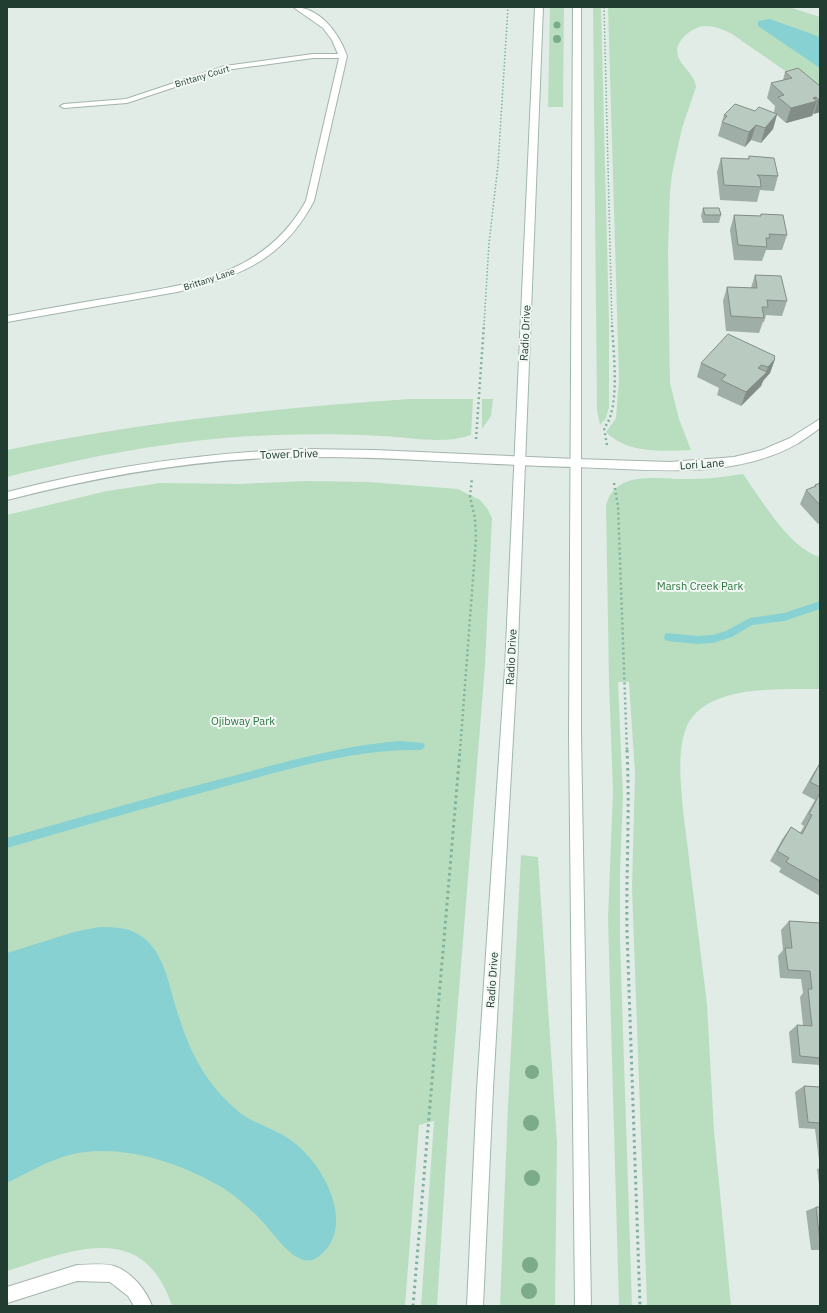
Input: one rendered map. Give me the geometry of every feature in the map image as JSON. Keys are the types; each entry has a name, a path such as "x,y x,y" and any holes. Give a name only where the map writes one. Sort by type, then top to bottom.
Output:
{"main road":[{"path":"297,7 319,20 332,31 339,43 343,56"},
{"name":"Radio Drive","path":"475,1306 485,1089 510,676 539,7"},
{"path":"576,7 575,735 583,1306"},
{"name":"Brittany Court","path":"64,106 127,101 225,68 313,56 343,56"},
{"name":"Brittany Lane","path":"7,320 177,289 202,283 226,275 254,262 273,248 291,232 302,217 310,200 343,56"},
{"name":"Lori Lane","path":"575,463 684,465 727,462 753,457 775,449 799,438 820,423"},
{"name":"Tower Drive","path":"7,496 115,471 183,461 235,456 346,453 520,463 575,463"},
{"path":"7,1295 77,1273 113,1274 134,1290 144,1306"}],"path":[{"path":"477,430 489,243 498,165 508,7"},
{"path":"604,7 614,401 612,418 604,428"},
{"path":"616,492 629,792 626,870 627,931 640,1306"},
{"path":"413,1306 471,610 476,539 475,518 470,497"}],"green space":[{"path":"550,7 564,7 563,107 548,107"},
{"path":"593,7 601,7 609,322 609,407 606,418 600,425 597,410"},
{"path":"608,7 789,7 820,17 820,95 732,34 720,28 706,26 695,29 685,35 678,45 678,56 682,64 693,78 696,87 682,128 672,174 670,192 668,251 670,383 679,419 691,450 657,451 635,448 624,444 606,432 616,418 619,379"},
{"path":"410,399 473,399 471,435 449,440 427,440 368,435 315,434 208,440 107,455 7,477 7,450 57,440 107,431 208,417"},
{"path":"482,399 493,399 491,416 482,429"},
{"name":"Marsh Creek Park","path":"743,474 777,522 797,544 820,557 820,689 785,689 744,692 724,697 707,704 694,715 685,731 681,750 680,770 683,810 707,1004 714,1131 731,1306 647,1306 632,887 635,774 629,682 618,682 623,797 620,870 620,940 632,1306 619,1306 608,919 613,791 609,682 606,506 611,494 619,486 629,481 652,478 702,479"},
{"name":"Ojibway Park","path":"308,481 369,482 458,489 480,500 487,508 492,518 485,665 449,1116 437,1306 421,1306 434,1121 419,1125 405,1306 172,1306 159,1278 143,1261 124,1251 103,1248 80,1250 7,1271 7,515 107,491 160,483 238,484"},
{"path":"521,855 538,857 557,1142 555,1306 500,1306 508,1106"}],"water":[{"path":"770,19 820,37 820,68 758,26 758,21"},
{"path":"99,927 130,930 144,938 152,946 163,966 188,1041 200,1067 210,1081 220,1094 239,1112 251,1120 286,1137 304,1151 325,1180 332,1196 336,1213 335,1229 330,1244 318,1257 310,1260 302,1260 294,1255 251,1210 223,1188 188,1170 149,1157 108,1151 69,1155 45,1164 7,1183 7,953 74,932"}],"building":[{"path":"798,68 820,86 820,99 816,97 813,98 817,101 791,108 778,97 784,95 771,83 792,78 785,72"},
{"path":"735,104 755,111 759,107 777,114 765,128 756,125 749,132 722,122 727,116 724,115"},
{"path":"749,156 774,158 778,176 757,175 760,178 761,187 724,185 721,158 749,159"},
{"path":"703,208 719,208 721,215 705,215"},
{"path":"761,214 783,215 787,235 769,234 770,238 766,238 767,247 738,245 734,215 761,216"},
{"path":"755,275 781,276 787,301 767,300 768,307 762,307 764,318 731,316 727,287 757,288"},
{"path":"728,334 775,356 775,359 768,367 761,365 758,368 767,372 746,392 721,380 726,375 701,363"},
{"path":"820,483 820,505 806,490"},
{"path":"820,763 820,787 810,782"},
{"path":"820,793 820,881 786,862 789,858 777,851 791,827 802,834 812,815 809,814"},
{"path":"789,921 820,923 820,1058 800,1056 797,1025 812,1026 808,989 812,989 810,971 788,970 785,948 792,948"},
{"path":"804,1086 820,1087 820,1123 808,1122"},
{"path":"816,1207 820,1207 820,1242"}],"waterway":[{"path":"668,637 697,640 713,639 729,634 750,622 784,617 820,605"},
{"path":"7,843 133,807 338,753 359,749 400,745 420,746"}]}
